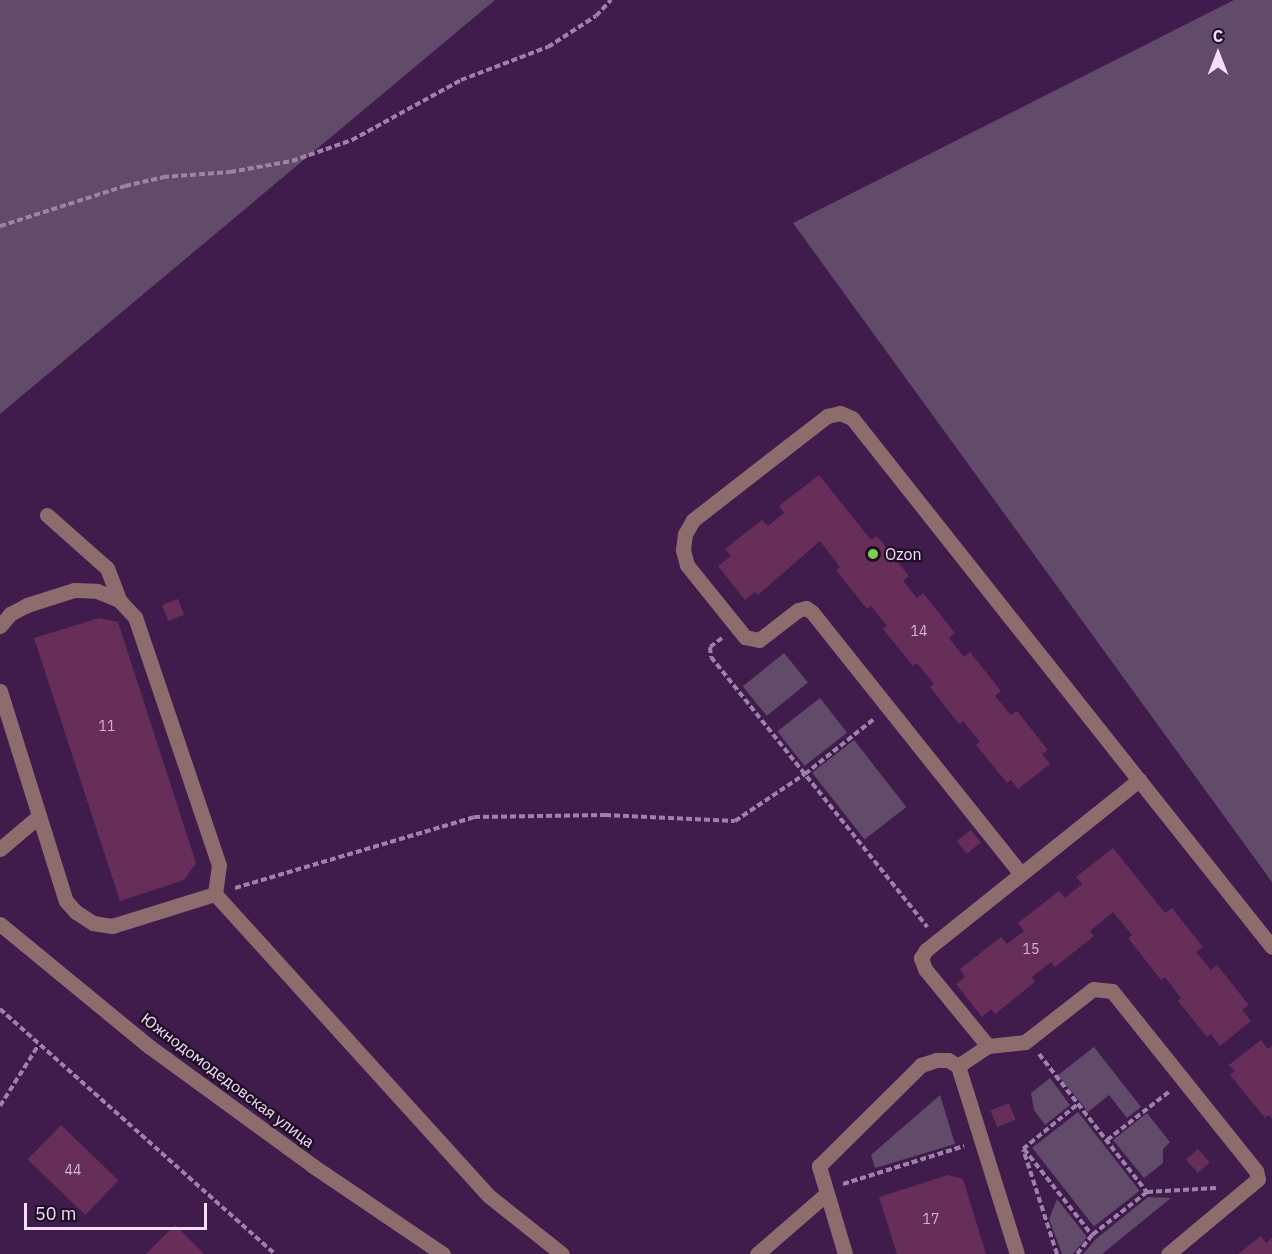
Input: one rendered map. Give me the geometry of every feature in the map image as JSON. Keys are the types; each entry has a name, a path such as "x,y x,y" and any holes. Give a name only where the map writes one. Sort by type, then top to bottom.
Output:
{"street":[{"path":"1021,874 806,608 759,640 745,637 687,565 683,550 685,534 702,513 827,416 840,413 852,418 1272,947"},
{"path":"47,515 107,568 119,600 135,617 219,865 215,894"},
{"path":"0,626 10,614 27,605 74,590 97,591 119,600"},
{"path":"0,691 66,900 93,923 126,924 215,894"},
{"path":"988,1046 925,969 921,958 938,941 1139,780"},
{"path":"0,849 39,816"},
{"path":"215,894 489,1196 562,1254"},
{"name":"Южнодомодедовская улица","path":"0,924 150,1047 313,1166 443,1254"},
{"path":"958,1066 988,1046 1017,1045 1027,1040 1093,989 1103,988 1112,991 1256,1171 1258,1179 1168,1254"},
{"path":"845,1254 819,1172 823,1160 921,1065 948,1060 958,1066 1017,1254"},
{"path":"757,1254 825,1192"}],"path":[{"path":"0,226 125,186 163,177 230,172 292,161 352,140 461,80 548,47 596,16 611,0"},
{"path":"736,626 710,647 711,657 938,941"},
{"path":"215,894 474,816 604,815 735,821 805,774 888,708"},
{"path":"0,1009 38,1046 275,1254"},
{"path":"1027,1040 1148,1192"},
{"path":"0,1106 38,1046"},
{"path":"1107,1140 1184,1080"},
{"path":"1023,1148 1078,1104"},
{"path":"825,1192 982,1140"},
{"path":"1023,1148 1092,1235"},
{"path":"1023,1148 1057,1254"},
{"path":"1077,1254 1092,1235 1148,1192 1219,1188"}],"shaded area":[{"path":"0,0 495,0 0,414"},
{"path":"1234,0 1272,0 1272,882 793,223"},
{"path":"784,653 808,683 767,716 743,686"},
{"path":"820,698 847,733 805,766 777,731"},
{"path":"854,740 906,807 865,840 812,773"},
{"path":"1094,1047 1141,1107 1127,1118 1109,1095 1088,1112 1058,1075"},
{"path":"1050,1078 1070,1105 1045,1125 1034,1110 1031,1093"},
{"path":"940,1095 955,1144 875,1168 871,1155"},
{"path":"1078,1112 1140,1191 1094,1227 1032,1148"},
{"path":"1147,1113 1170,1142 1163,1149 1163,1163 1144,1178 1113,1140"},
{"path":"1148,1197 1171,1198 1102,1254 1083,1254 1096,1239"},
{"path":"1057,1199 1087,1237 1073,1254 1062,1254 1049,1219"}],"building":[{"path":"819,475 871,540 877,536 909,576 903,581 917,598 923,593 955,633 949,638 964,657 970,652 1001,691 995,696 1011,715 1017,711 1048,750 1042,754 1050,764 1018,789 1011,780 1007,783 976,745 980,742 963,721 959,724 930,687 934,684 917,663 913,666 883,629 887,626 871,606 867,609 836,570 840,567 820,541 758,595 755,592 745,600 718,566 731,556 725,549 762,520 768,526 784,513 779,506"},
{"path":"178,599 184,615 168,621 162,605"},
{"path":"99,618 118,622 196,863 184,880 120,901 34,638"},
{"path":"971,830 981,843 967,854 957,841"},
{"path":"1113,848 1165,913 1172,908 1203,947 1196,952 1211,970 1217,965 1249,1005 1242,1010 1251,1021 1220,1046 1211,1034 1207,1037 1178,1001 1181,998 1165,977 1161,980 1128,938 1132,935 1113,912 1090,931 1094,936 1055,967 1051,962 1032,977 1035,982 995,1014 991,1009 982,1017 956,984 965,977 960,969 1001,937 1007,944 1024,931 1018,923 1059,891 1065,898 1082,884 1076,877"},
{"path":"1261,1040 1268,1049 1272,1046 1272,1119 1269,1115 1265,1118 1230,1075 1235,1071 1229,1065"},
{"path":"1009,1103 1016,1120 997,1127 990,1110"},
{"path":"61,1125 119,1181 85,1215 28,1160"},
{"path":"1198,1149 1210,1163 1198,1173 1186,1159"},
{"path":"948,1175 963,1179 986,1254 897,1254 879,1197"},
{"path":"175,1225 204,1254 146,1254"},
{"path":"1261,1236 1266,1243 1272,1238 1272,1254 1238,1254"}],"place":[{"name":"Ozon","path":"873,554"}]}
